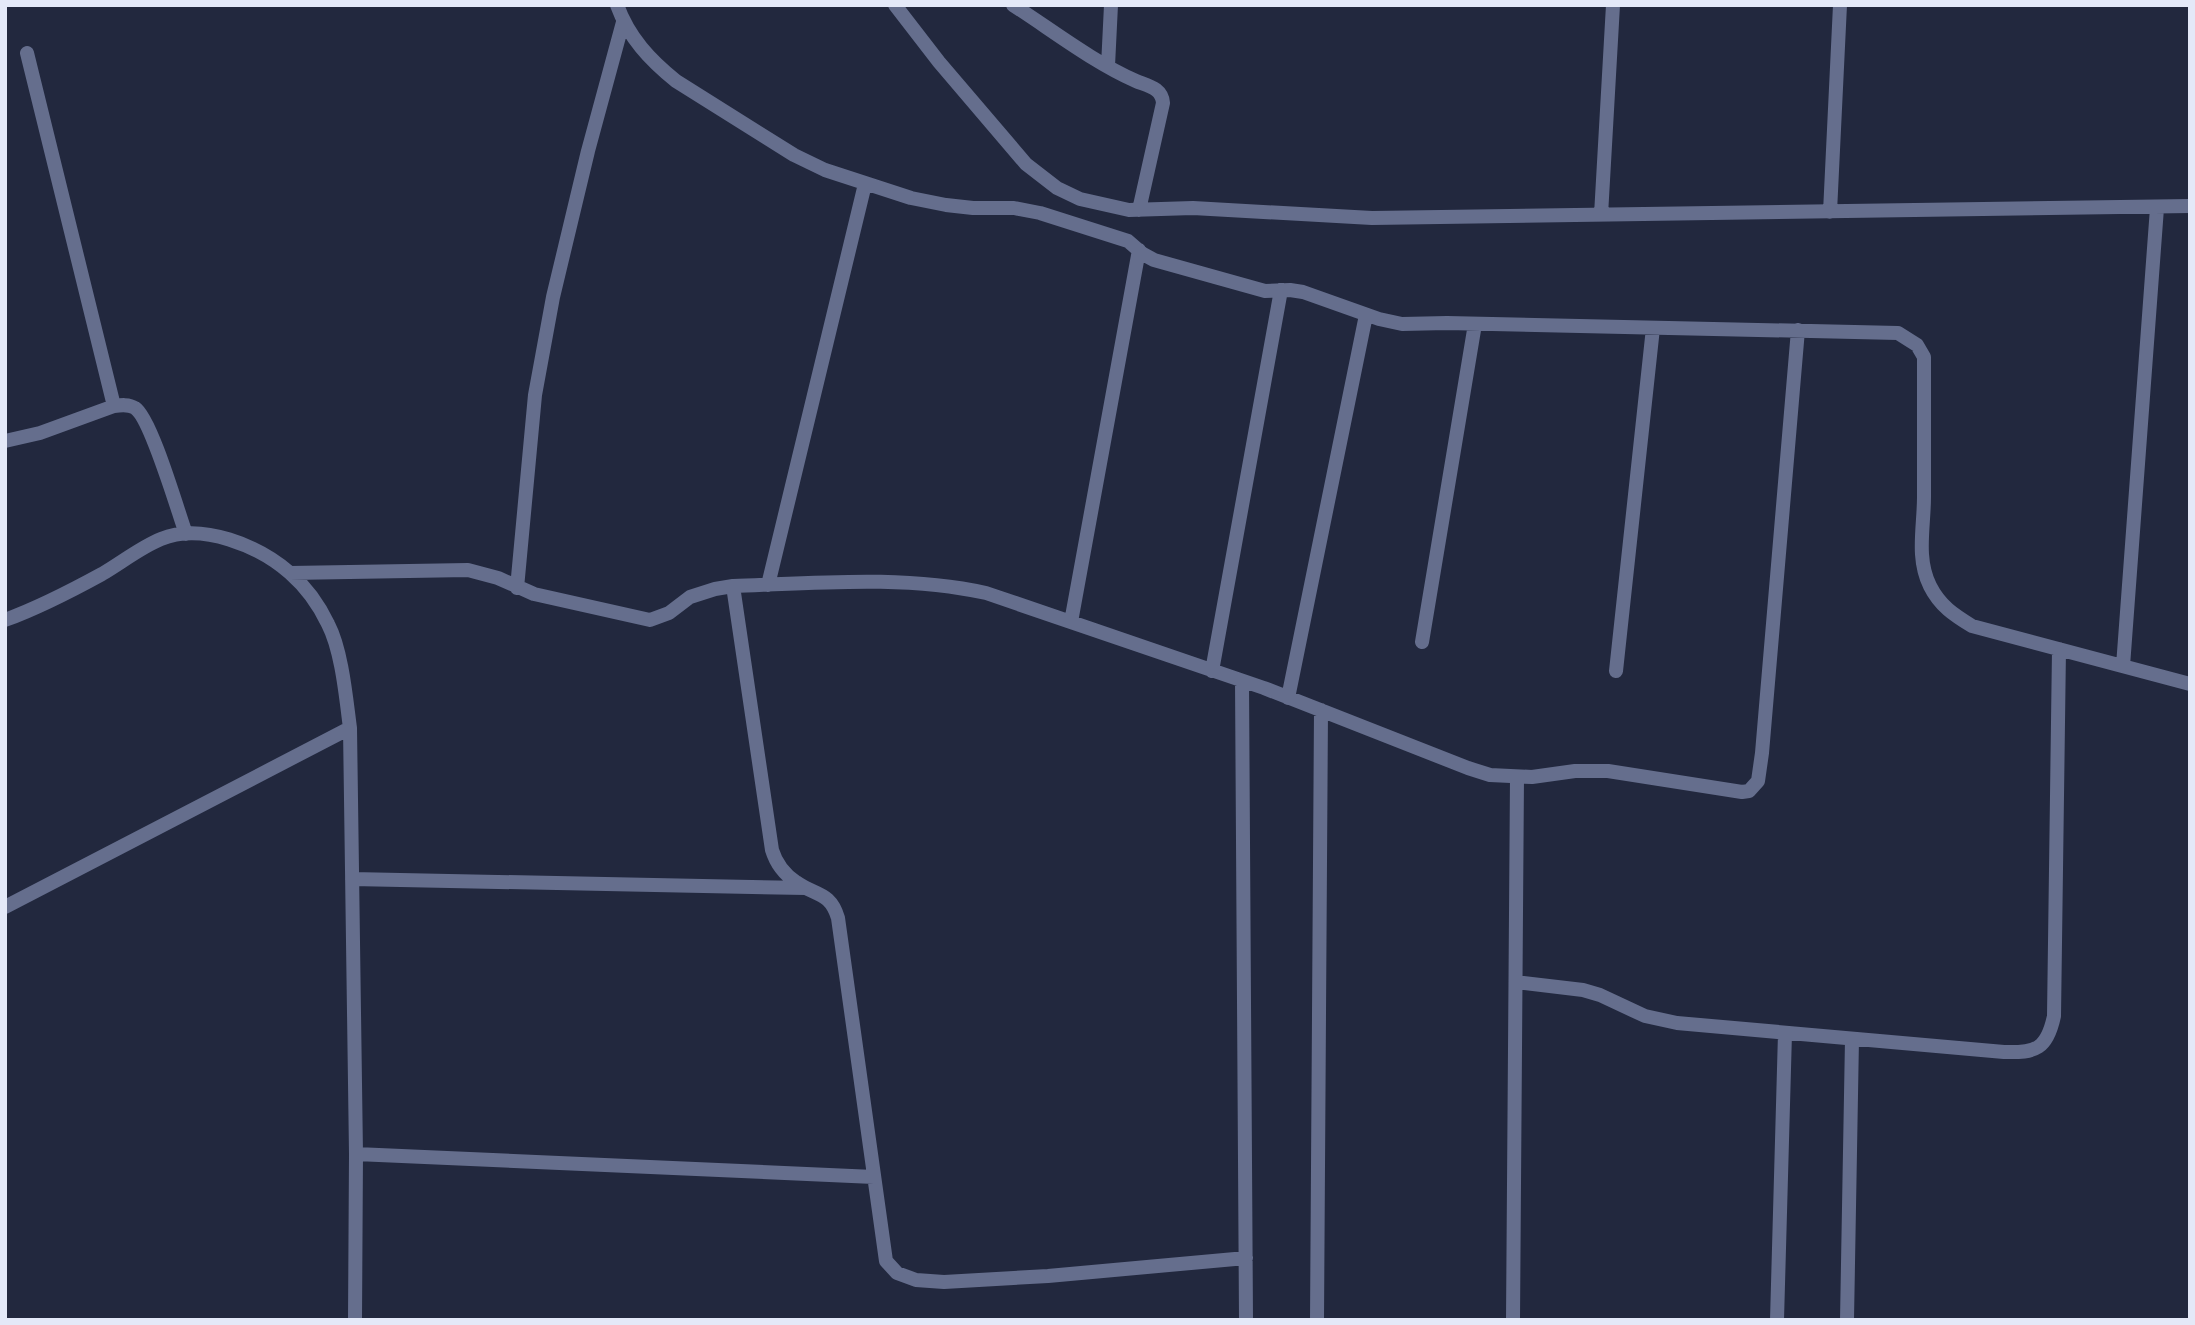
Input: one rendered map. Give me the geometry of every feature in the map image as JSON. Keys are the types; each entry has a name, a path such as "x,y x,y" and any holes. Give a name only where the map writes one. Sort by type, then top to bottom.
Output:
{"street":[{"path":"617,5 623,22 643,50 676,81 794,155 825,170 911,198 946,205 1014,208 1040,213 1128,241 1154,260 1265,292 1303,292 1366,315 1414,325 1898,333 1917,345 1924,357 1924,501 1921,551 1930,586 1948,612 1972,626 2190,684"},
{"path":"895,5 939,62 1026,164 1057,188 1080,199 1103,205 1139,210 1168,207 1372,218 2190,206"},
{"path":"1013,5 1122,75 1156,89 1163,98 1139,210"},
{"path":"1108,66 1111,5"},
{"path":"1601,215 1613,5"},
{"path":"1830,212 1840,5"},
{"path":"517,588 534,396 556,284 588,150 623,22"},
{"path":"27,53 114,405"},
{"path":"768,585 865,184"},
{"path":"1072,223 1080,199"},
{"path":"2123,666 2157,208"},
{"path":"1071,622 1139,250"},
{"path":"1212,671 1281,290"},
{"path":"1288,698 1366,315"},
{"path":"1422,642 1475,324"},
{"path":"1616,671 1653,328"},
{"path":"290,573 468,570 498,578 534,594 650,620 669,613 690,597 733,586 874,580 956,586 986,593 1242,681 1490,775 1532,777 1575,771 1608,771 1749,791 1755,786 1762,753 1798,330"},
{"path":"5,441 40,433 114,405 136,408 148,425 186,534"},
{"path":"5,620 25,613 100,575 162,538 207,534 237,542 264,554 290,573 310,594 330,626 342,673 350,728 356,1154 355,1320"},
{"path":"733,586 772,850 786,874 828,899 835,907 838,918 886,1261 897,1273 916,1280 944,1282 1048,1276 1246,1258"},
{"path":"1516,982 1583,990 1645,1016 1677,1023 2025,1053 2040,1047 2051,1029 2054,1016 2059,649"},
{"path":"1242,681 1246,1320"},
{"path":"1317,1320 1321,710"},
{"path":"5,906 350,728"},
{"path":"1513,1320 1517,777"},
{"path":"352,879 806,888"},
{"path":"1777,1320 1785,1033"},
{"path":"1847,1320 1852,1039"},
{"path":"356,1154 874,1177"}]}
